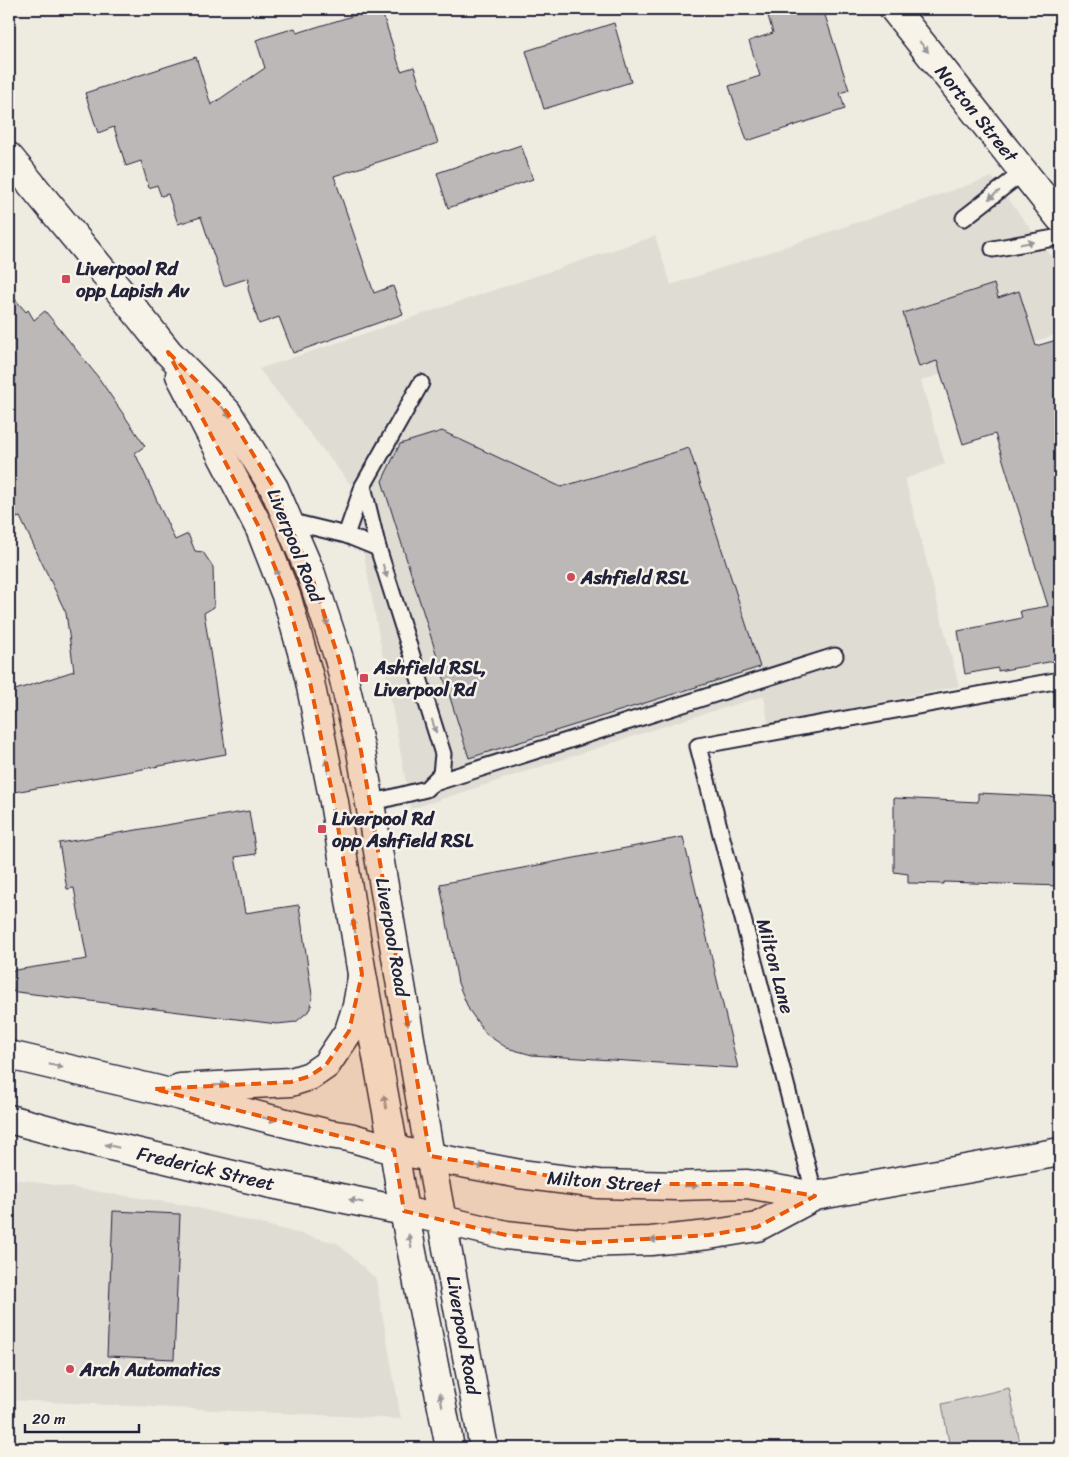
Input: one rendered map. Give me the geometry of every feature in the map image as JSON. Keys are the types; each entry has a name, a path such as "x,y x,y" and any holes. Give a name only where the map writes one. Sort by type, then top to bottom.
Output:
{"main road":[{"name":"Norton Street","path":"894,9 1060,218"},
{"name":"Liverpool Road","path":"9,157 168,352 227,412 274,488 311,574 339,659 361,751 430,1156 484,1448"},
{"name":"Liverpool Road","path":"168,352 260,529 287,598 309,677 334,802 404,1211 450,1448"},
{"path":"154,1089 291,1082 310,1076 326,1065 349,1031 357,1006 362,974"},
{"path":"9,1055 154,1089 329,1134 349,1137 394,1150"},
{"name":"Frederick Street","path":"9,1119 102,1144 257,1181 404,1211"},
{"name":"Milton Street","path":"394,1150 520,1174 598,1184 677,1186 747,1184 815,1196"},
{"name":"Milton Street","path":"404,1211 506,1236 581,1243 709,1235 757,1227 815,1196 1060,1152"}],"lane":[{"path":"964,218 1023,172"},
{"path":"994,250 1060,237"},
{"path":"346,534 363,486 422,383"},
{"path":"363,486 378,548 443,754 441,774 426,789 370,803"},
{"path":"288,521 346,534 378,548"},
{"path":"430,784 835,656"},
{"name":"Milton Lane","path":"815,1196 698,746 1060,680"}],"highlighted area":[{"path":"168,352 227,412 274,488 311,574 339,659 361,751 430,1156 599,1184 747,1184 815,1196 757,1227 709,1235 581,1243 506,1235 404,1211 394,1150 154,1089 291,1082 310,1076 326,1065 349,1031 362,974 334,802 309,677 287,598 260,529"}],"shaded area":[{"path":"992,177 1060,269 1060,333 921,381 945,464 905,479 959,686 787,722 768,723 764,696 680,721 411,809 351,485 259,369 655,236 671,285"},
{"path":"9,1178 185,1205 337,1243 376,1279 401,1419 9,1400"},
{"path":"1009,1388 1021,1448 950,1448 942,1404"}],"building":[{"path":"375,9 381,9 401,71 414,67 438,143 334,176 374,293 393,286 403,314 293,353 279,317 259,324 248,289 249,278 224,286 201,217 178,224 168,194 161,196 157,185 149,188 141,161 126,166 114,127 98,133 85,93 196,57 211,105 265,68 256,40 295,28 297,33"},
{"path":"766,9 823,9 849,90 840,93 845,109 747,141 729,86 760,76 749,41 773,33"},
{"path":"614,23 631,82 544,109 526,51"},
{"path":"521,145 533,179 448,208 437,173"},
{"path":"994,284 998,298 1019,291 1036,346 1060,339 1060,621 1056,622 1060,660 998,671 998,668 965,674 958,631 1022,618 1020,611 1048,606 995,434 963,444 937,361 919,367 903,313"},
{"path":"9,292 26,312 28,310 34,320 45,311 98,377 145,446 135,453 175,540 188,534 195,551 203,552 213,567 214,607 204,613 226,754 9,793 9,692 74,671 66,613 20,517 17,518 9,501"},
{"name":"Ashfield RSL","path":"442,431 561,487 689,448 760,667 469,758 382,481 400,444"},
{"path":"978,793 1060,797 1060,886 944,882 944,884 908,883 908,874 894,872 894,798 978,802"},
{"path":"249,811 256,854 235,857 245,913 299,905 312,995 311,1009 296,1022 277,1024 9,991 9,971 87,959 74,888 67,889 59,843"},
{"path":"683,837 738,1068 532,1055 507,1048 486,1034 469,1010 458,983 440,884"},
{"path":"113,1211 180,1214 174,1359 107,1356"}],"place":[{"name":"Liverpool Rd opp Lapish Av","path":"66,279"},
{"name":"Ashfield RSL","path":"571,577"},
{"name":"Ashfield RSL, Liverpool Rd","path":"364,678"},
{"name":"Liverpool Rd opp Ashfield RSL","path":"322,829"},
{"name":"Arch Automatics","path":"70,1369"}]}
